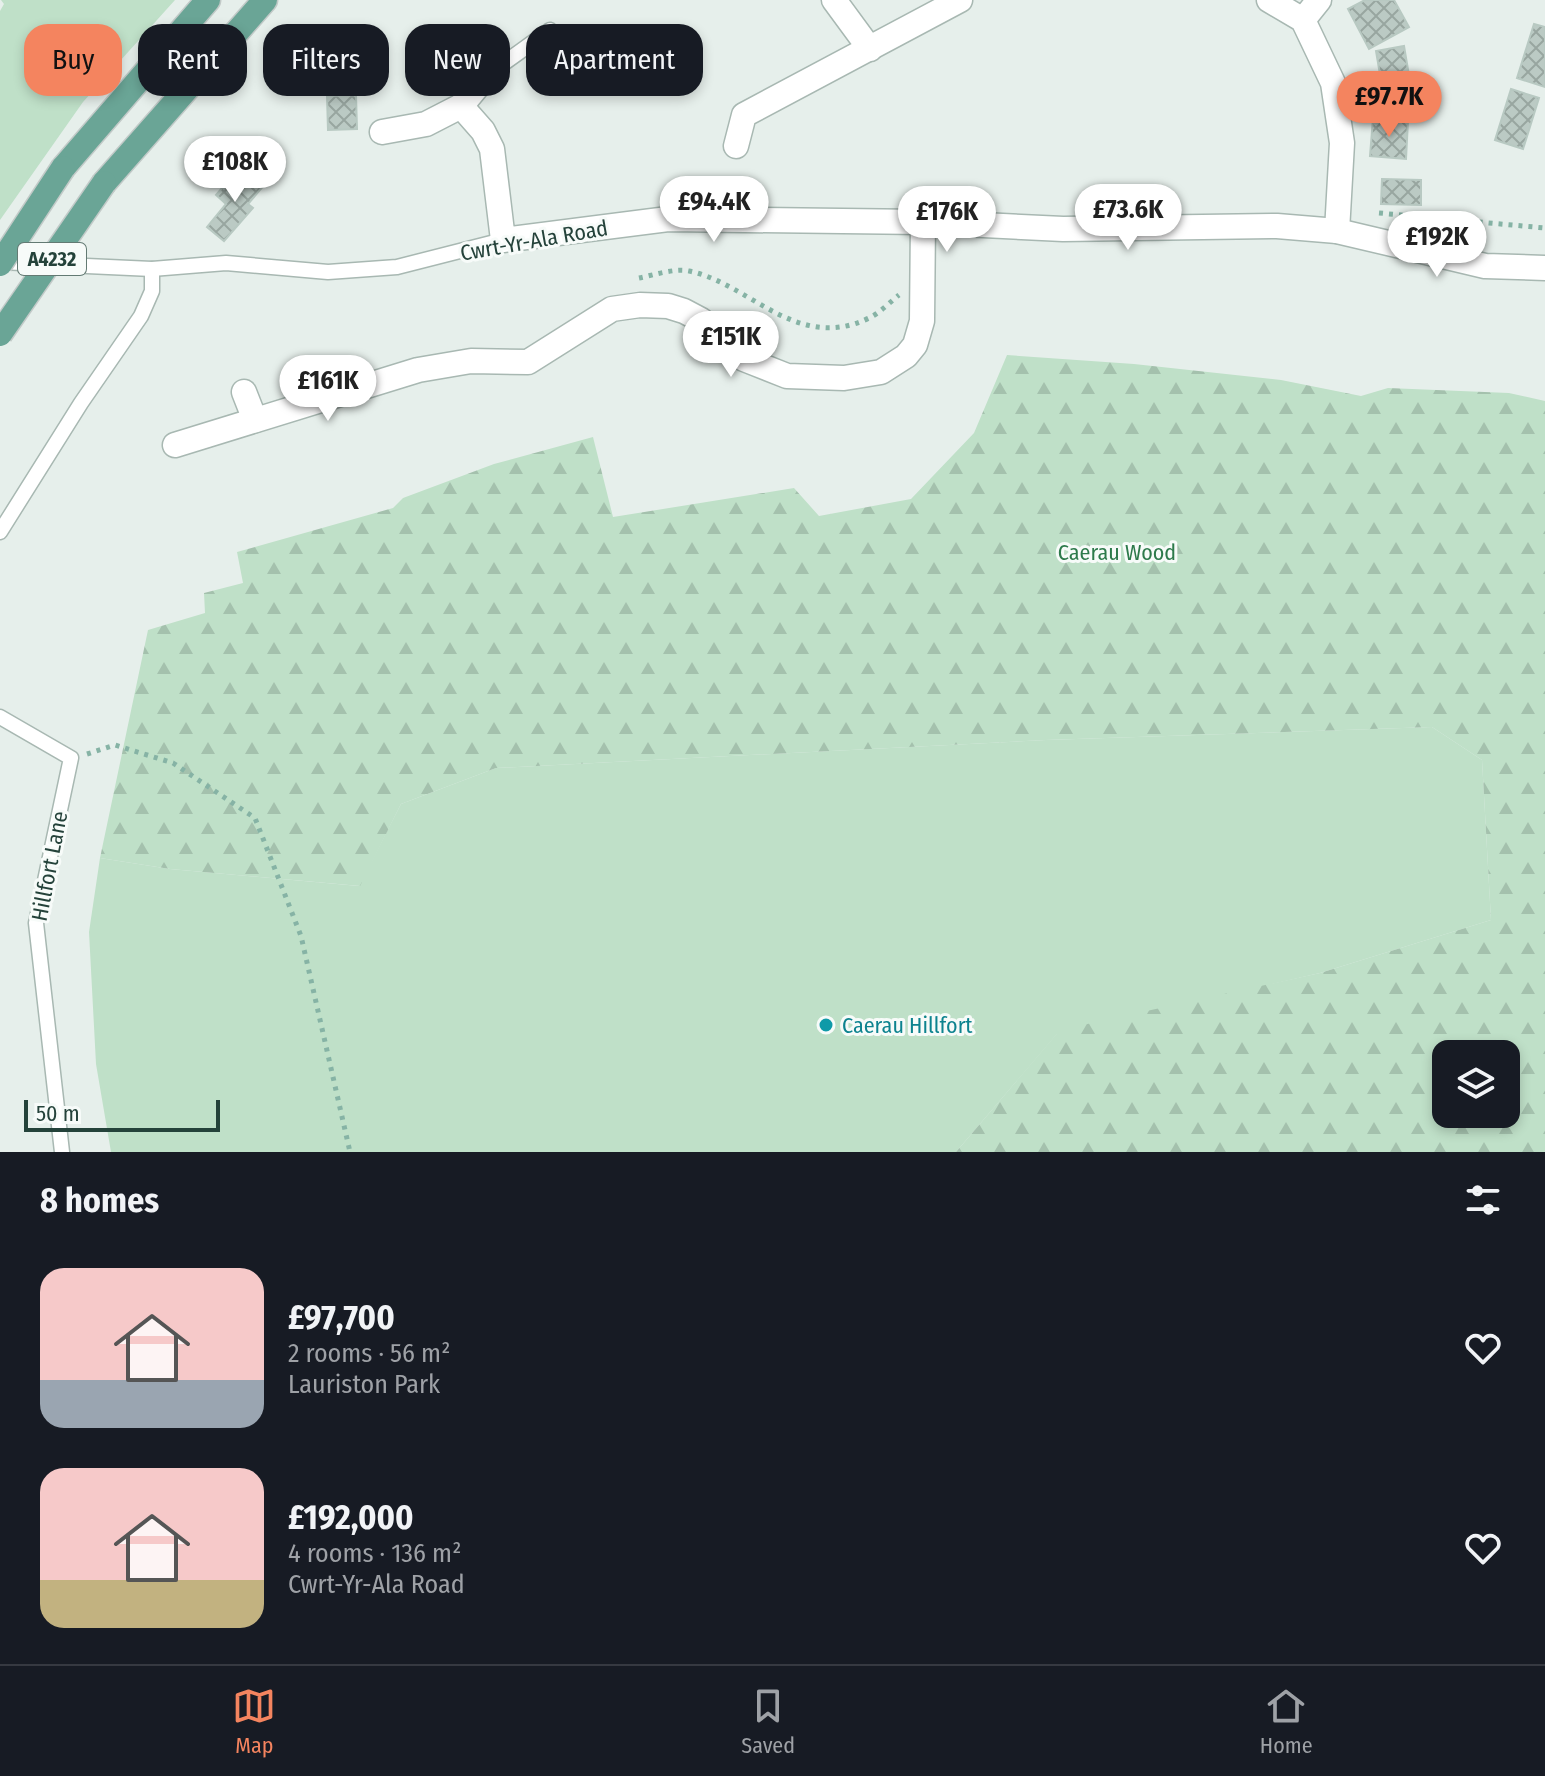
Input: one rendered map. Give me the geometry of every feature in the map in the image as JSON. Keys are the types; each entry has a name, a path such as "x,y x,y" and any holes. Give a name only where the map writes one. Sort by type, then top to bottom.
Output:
{"main road":[{"name":"A4232","path":"0,263 63,168 208,0"},
{"name":"A4232","path":"0,334 104,183 265,0"}],"street":[{"path":"834,0 870,49"},
{"path":"736,146 744,115 960,0"},
{"path":"1269,0 1303,20 1333,83 1342,143 1338,220"},
{"path":"1303,20 1319,0"},
{"path":"382,132 426,124 461,106 469,96"},
{"path":"461,106 483,131 492,149 503,240"},
{"name":"Cwrt-Yr-Ala Road","path":"503,240 668,219 923,222 1063,229 1277,226 1338,220 1485,266 1545,268"},
{"path":"175,445 418,370 471,361 528,362 603,313 640,305 668,306 684,311 701,320 744,359 787,376 844,378 881,372 906,356 915,345 922,321 923,222"},
{"path":"1545,261 1545,268"},
{"path":"244,392 255,420"}],"lane":[{"name":"Cwrt-Yr-Ala Road","path":"0,263 152,269 226,263 328,272 397,267 503,240"},
{"path":"0,532 81,403 141,316 152,291 152,269"},
{"path":"0,717 71,758"},
{"name":"Hillfort Lane","path":"62,1152 36,923 71,758"}],"path":[{"path":"1338,220 1545,228"},
{"path":"624,281 685,270 716,279 773,313 802,324 828,326 870,317 905,291 924,286"},
{"path":"71,758 115,745 173,763 255,818 301,936 350,1152"}],"green space":[{"path":"1,0 175,0 153,24 138,24 138,41 122,59 122,24 24,24 24,96 88,96 0,220 0,11 4,4"},
{"name":"Caerau Wood","path":"1007,355 1134,364 1281,380 1361,396 1388,388 1509,393 1545,401 1545,1152 956,1152 1060,1030 1320,973 1491,920 1482,760 1432,727 1046,740 496,768 401,804 360,886 170,869 100,858 148,630 205,613 204,593 243,583 237,552 393,508 403,498 494,464 593,437 613,517 794,488 819,516 911,499 974,433"},
{"path":"1432,727 1482,760 1491,920 1320,973 1057,1034 956,1152 111,1152 96,1064 89,932 100,858 170,869 359,886 401,804 496,768 1046,740"}],"building":[{"path":"1365,0 1394,0 1409,27 1369,49 1348,9"},
{"path":"1534,24 1545,27 1545,87 1517,78"},
{"path":"1404,46 1413,99 1385,104 1376,51"},
{"path":"1511,89 1539,98 1523,149 1495,140"},
{"path":"327,96 356,96 357,129 328,130"},
{"path":"1373,118 1408,121 1406,159 1370,156"},
{"path":"237,171 247,180 253,173 265,184 248,204 253,208 224,241 207,227 226,204 216,195"},
{"path":"1382,179 1421,180 1421,205 1381,204"}],"place":[{"name":"Caerau Hillfort","path":"826,1025"}]}
